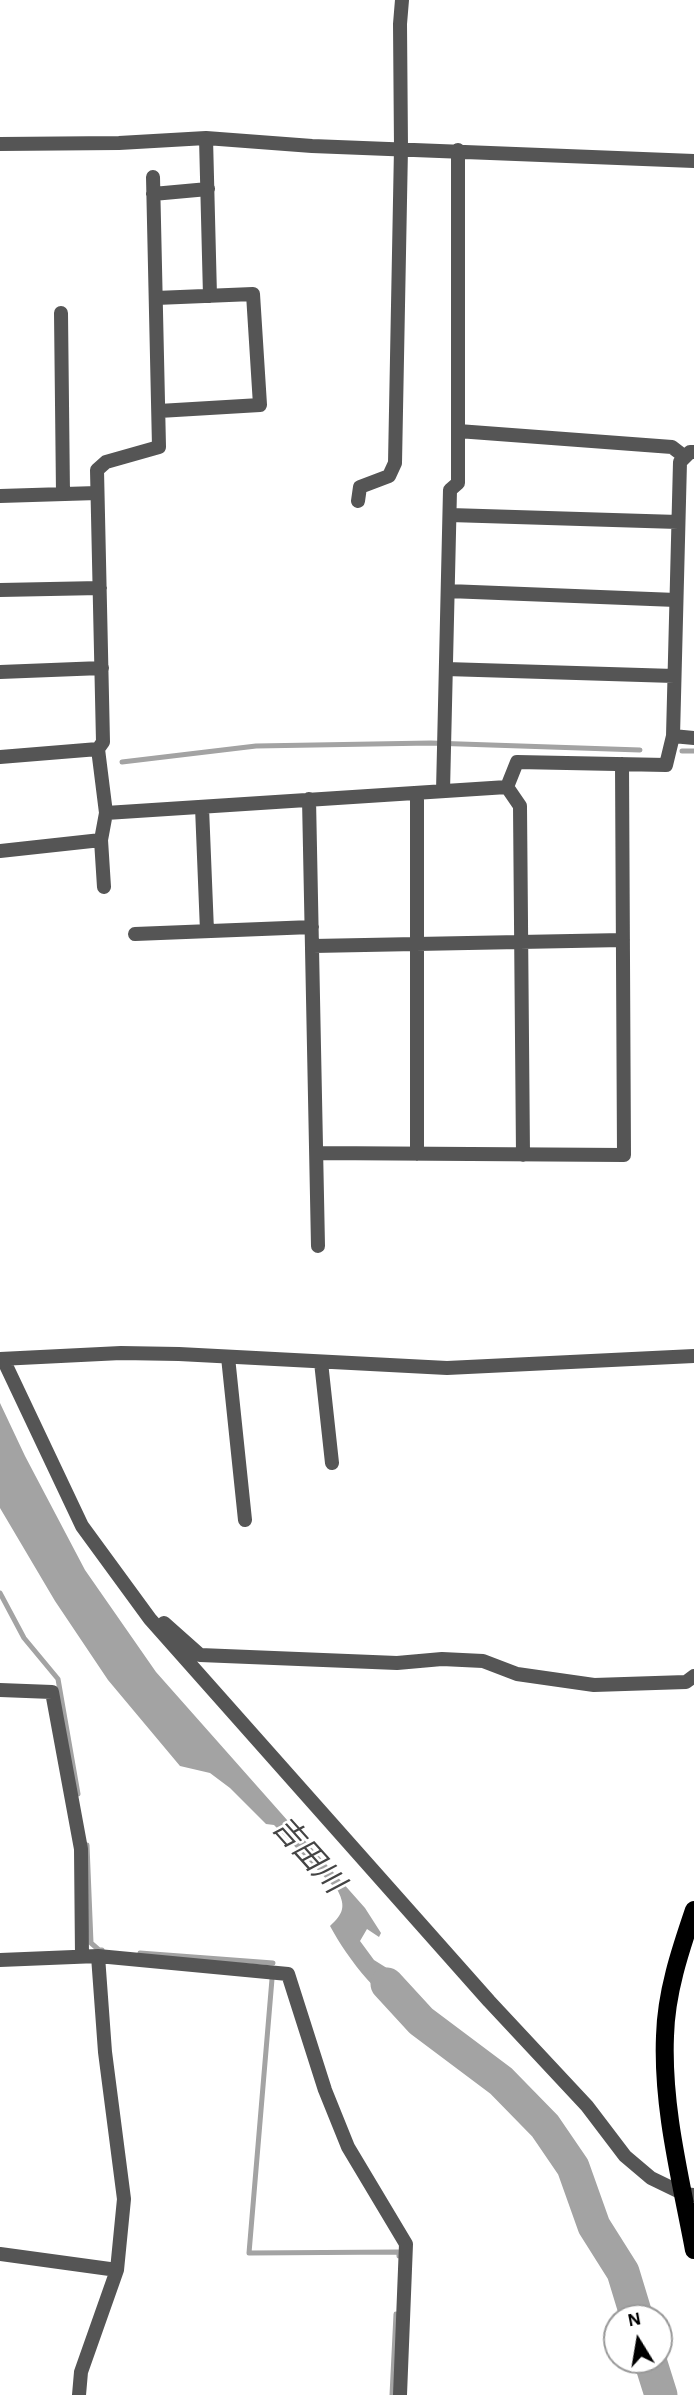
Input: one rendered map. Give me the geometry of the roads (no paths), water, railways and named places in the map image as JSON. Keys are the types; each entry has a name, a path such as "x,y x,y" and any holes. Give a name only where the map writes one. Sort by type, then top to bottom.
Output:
{"main road":[{"path":"694,1910 675,1967 665,2034 671,2129 689,2195 694,2250"}],"street":[{"path":"359,501 359,487 389,476 395,463 402,0"},
{"path":"206,138 210,296"},
{"path":"0,144 119,143 206,138 312,146 694,161"},
{"path":"443,791 450,490 458,483 458,150"},
{"path":"104,887 101,841 106,813 99,749 103,742 97,470 106,462 159,447 153,177"},
{"path":"153,194 208,189"},
{"path":"156,298 253,294 260,405 159,411"},
{"path":"61,313 63,494"},
{"path":"458,431 672,447 689,454 680,462 673,736 666,765 517,762 507,787"},
{"path":"0,496 97,493"},
{"path":"450,515 678,522"},
{"path":"0,590 100,588"},
{"path":"448,591 676,600"},
{"path":"0,673 102,668"},
{"path":"446,669 674,676"},
{"path":"673,736 694,738"},
{"path":"0,757 99,749"},
{"path":"317,1153 624,1155 622,764"},
{"path":"106,813 507,787"},
{"path":"507,787 520,806 523,1155"},
{"path":"417,793 417,1154"},
{"path":"309,799 318,1247"},
{"path":"202,807 207,931"},
{"path":"0,850 101,841"},
{"path":"135,934 312,927"},
{"path":"313,946 623,940"},
{"path":"689,2195 651,2178 625,2157 587,2106 489,2001 150,1619 82,1526 1,1359 121,1353 447,1368 694,1356"},
{"path":"228,1357 245,1521"},
{"path":"321,1362 331,1463"},
{"path":"150,1619 160,1620 200,1655 397,1663 442,1659 483,1661 517,1674 594,1685 686,1682 694,1676"},
{"path":"0,1690 52,1692 81,1849 82,1956"},
{"path":"79,2395 81,2372 117,2270 124,2199 105,2052 98,1956"},
{"path":"0,1960 98,1956 288,1974 325,2090 348,2147 406,2244 400,2395"},
{"path":"0,2254 117,2270"}],"water":[{"path":"0,1403 85,1570 156,1672 365,1908 381,1933 379,1937 367,1929 360,1941 374,1960 390,1970 406,1990 419,2018 405,2012 379,1992 337,1939 330,1926 342,1910 338,1891 274,1825 266,1824 230,1788 210,1773 180,1766 108,1680 55,1601 0,1508"}],"waterway":[{"path":"122,762 256,746 431,743 640,750"},
{"path":"682,751 694,751"},
{"path":"0,1593 24,1638 58,1679 78,1794"},
{"path":"87,1845 91,1943 102,1950"},
{"path":"140,1953 273,1963"},
{"path":"272,1979 249,2253 399,2252 399,2256"},
{"name":"吉田川","path":"387,1984 421,2021 501,2081 545,2126 573,2167 594,2226 623,2272 633,2304"},
{"path":"392,2395 396,2314"},
{"name":"吉田川","path":"654,2374 661,2395"}]}
